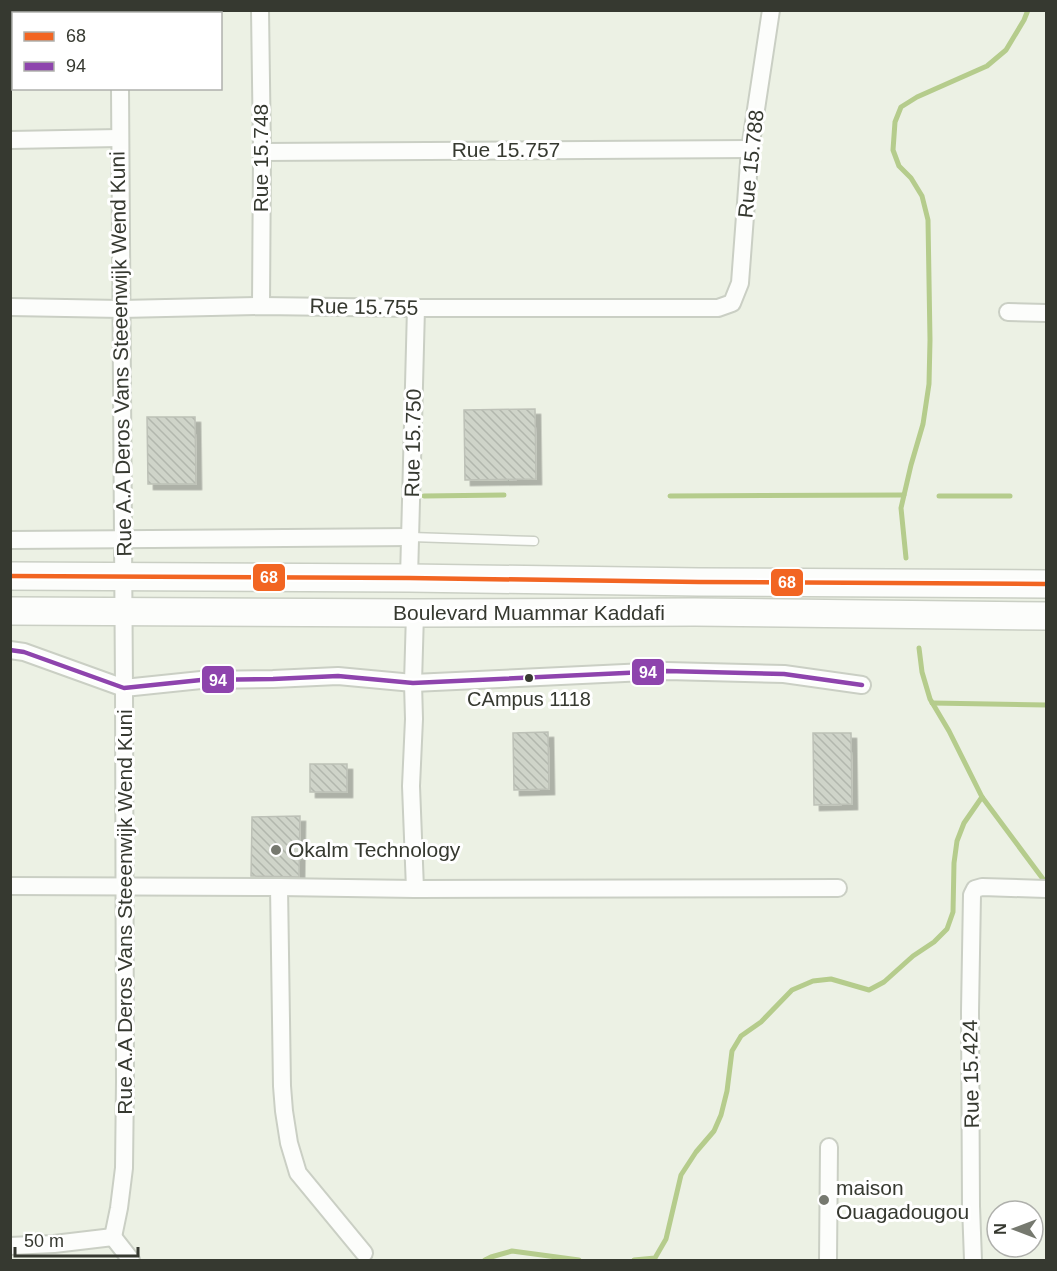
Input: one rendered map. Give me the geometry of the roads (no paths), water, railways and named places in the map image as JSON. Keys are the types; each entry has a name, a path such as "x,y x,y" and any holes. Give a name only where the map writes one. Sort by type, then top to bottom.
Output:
{"main road":[{"name":"Boulevard Muammar Kaddafi","path":"10,576 1047,584"},
{"name":"Boulevard Muammar Kaddafi","path":"10,611 695,612 1047,616"}],"street":[{"path":"121,12 183,10"},
{"name":"Rue 15.748","path":"260,10 261,306"},
{"name":"Rue 15.788","path":"718,308 732,303 740,283 750,148 771,10"},
{"name":"Rue A.A Deros Vans Steeenwijk Wend Kuni","path":"113,1237 124,1168 125,887 120,90"},
{"path":"10,140 119,138"},
{"name":"Rue 15.757","path":"262,152 750,148"},
{"name":"Rue 15.755","path":"10,307 121,309 261,306 718,308"},
{"name":"Rue 15.750","path":"410,578 416,308"},
{"path":"1008,312 1047,313"},
{"path":"10,540 411,537"},
{"path":"415,613 411,786 415,889"},
{"path":"10,650 24,652 124,688 201,680 338,676 413,683 667,671 784,674 862,685"},
{"path":"10,886 415,889 838,888"},
{"path":"279,887 282,1086 289,1143 298,1173 364,1253"},
{"name":"Rue 15.424","path":"973,1260 970,1011 972,895 975,889 982,887 1042,889"},
{"path":"824,1257 829,1147"},
{"path":"10,1246 54,1244 113,1237 131,1260"}],"lane":[{"path":"411,537 534,541"}],"waterway":[{"path":"906,558 901,508 923,424 929,384 928,220 922,196 911,178 899,166 893,150 895,122 901,107 917,97 987,66 1006,50 1028,10"},
{"path":"424,496 504,495"},
{"path":"670,496 904,495"},
{"path":"939,496 1010,496"},
{"path":"919,648 922,672 930,699 982,797 1046,883"},
{"path":"932,703 1046,705"},
{"path":"634,1260 655,1258 666,1239 681,1175 696,1152 714,1131 721,1115 727,1091 732,1051 741,1036 761,1022 792,990 813,981 831,979 869,990 884,982 947,929 953,912 957,841 964,823 982,797"},
{"path":"485,1260 512,1251 579,1260"}],"place":[{"name":"CAmpus 1118","path":"529,678"},
{"name":"Okalm Technology","path":"276,850"},
{"name":"maison Ouagadougou","path":"824,1200"}]}
